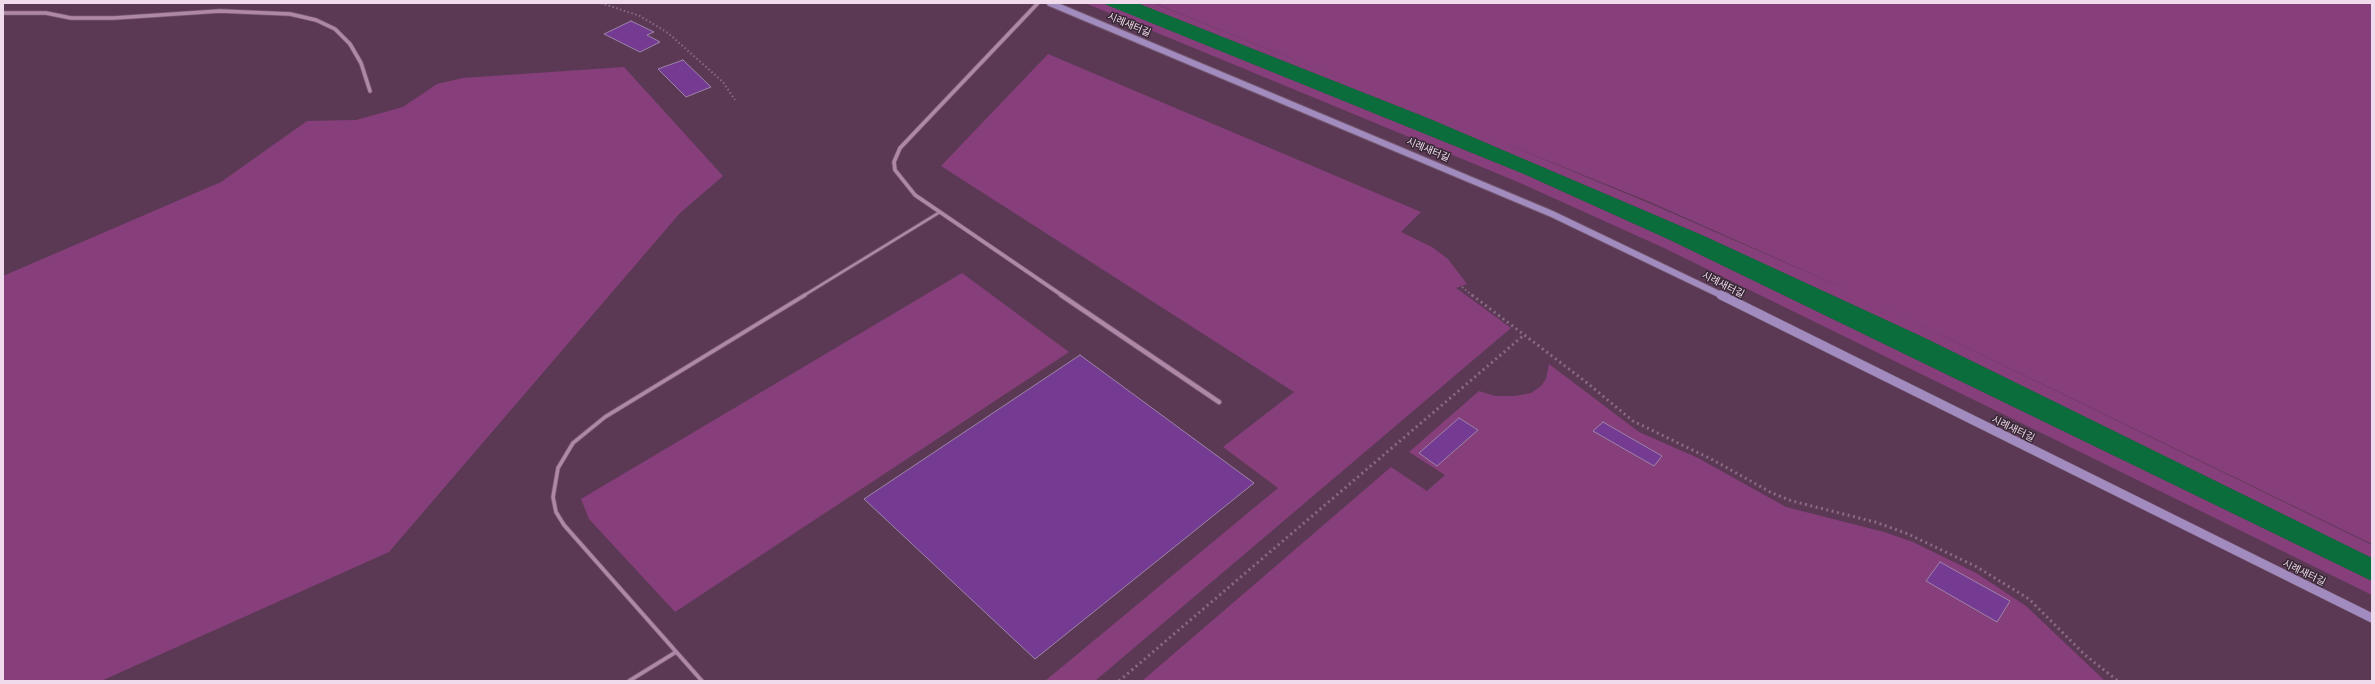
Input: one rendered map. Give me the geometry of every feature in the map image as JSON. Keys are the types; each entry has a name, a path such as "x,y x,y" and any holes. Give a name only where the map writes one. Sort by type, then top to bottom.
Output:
{"street":[{"path":"1038,3 900,148 895,156 895,170 903,182 915,194 940,212 1219,402"},
{"name":"시례새터길","path":"1050,3 1552,214 1649,259 2372,618"},
{"path":"3,13 46,13 71,18 114,18 220,11 290,14 316,20 335,29 350,44 360,63 370,91"}],"lane":[{"path":"702,681 564,525 556,512 553,497 558,468 564,455 573,443 605,417 940,212"},
{"path":"629,681 676,652"}],"path":[{"path":"601,3 640,16 668,33 723,82 735,100"},
{"path":"1462,287 1586,382 1633,421 1713,460 1772,493 1792,501 1875,522 1908,534 1941,549 2001,581 2029,599 2085,655 2118,681"},
{"path":"1119,681 1524,335"}],"shaded area":[{"path":"1085,3 1103,3 1524,174 1670,240 2372,581 2372,595 1664,248 1518,182"},
{"path":"1102,3 1137,3 1430,119 1704,236 1925,338 2372,558 2372,581 1670,240 1524,174"},
{"path":"1137,3 1153,3 1355,84 1154,3 2372,3 2372,544 1857,294 2372,545 2372,558 1925,338 1704,236 1430,119","holes":["1499,141 1650,202 1857,294 1649,203"]},
{"path":"1048,54 1421,212 1401,232 1432,247 1448,259 1467,284 1456,288 1511,328 1095,681 1045,681 1278,488 1223,447 1294,392 941,166"},
{"path":"624,67 723,176 680,213 389,552 101,681 3,681 3,276 221,182 307,121 356,120 403,107 437,84 463,78"},
{"path":"962,273 1069,352 675,612 589,519 581,499"},
{"path":"1549,364 1639,432 1698,458 1786,507 1884,532 1913,542 1976,573 2026,606 2105,681 1142,681 1391,467 1427,491 1445,475 1409,452 1479,391 1495,396 1515,396 1531,393 1541,386 1546,379"}],"building":[{"path":"631,21 654,32 647,35 660,42 640,52 604,34"},
{"path":"683,60 711,87 686,97 658,69"},
{"path":"1080,355 1254,483 1035,659 864,499"},
{"path":"1459,418 1478,430 1437,466 1419,453"},
{"path":"1603,422 1662,456 1654,466 1593,431"},
{"path":"1940,562 2010,601 1997,622 1926,581"}]}
